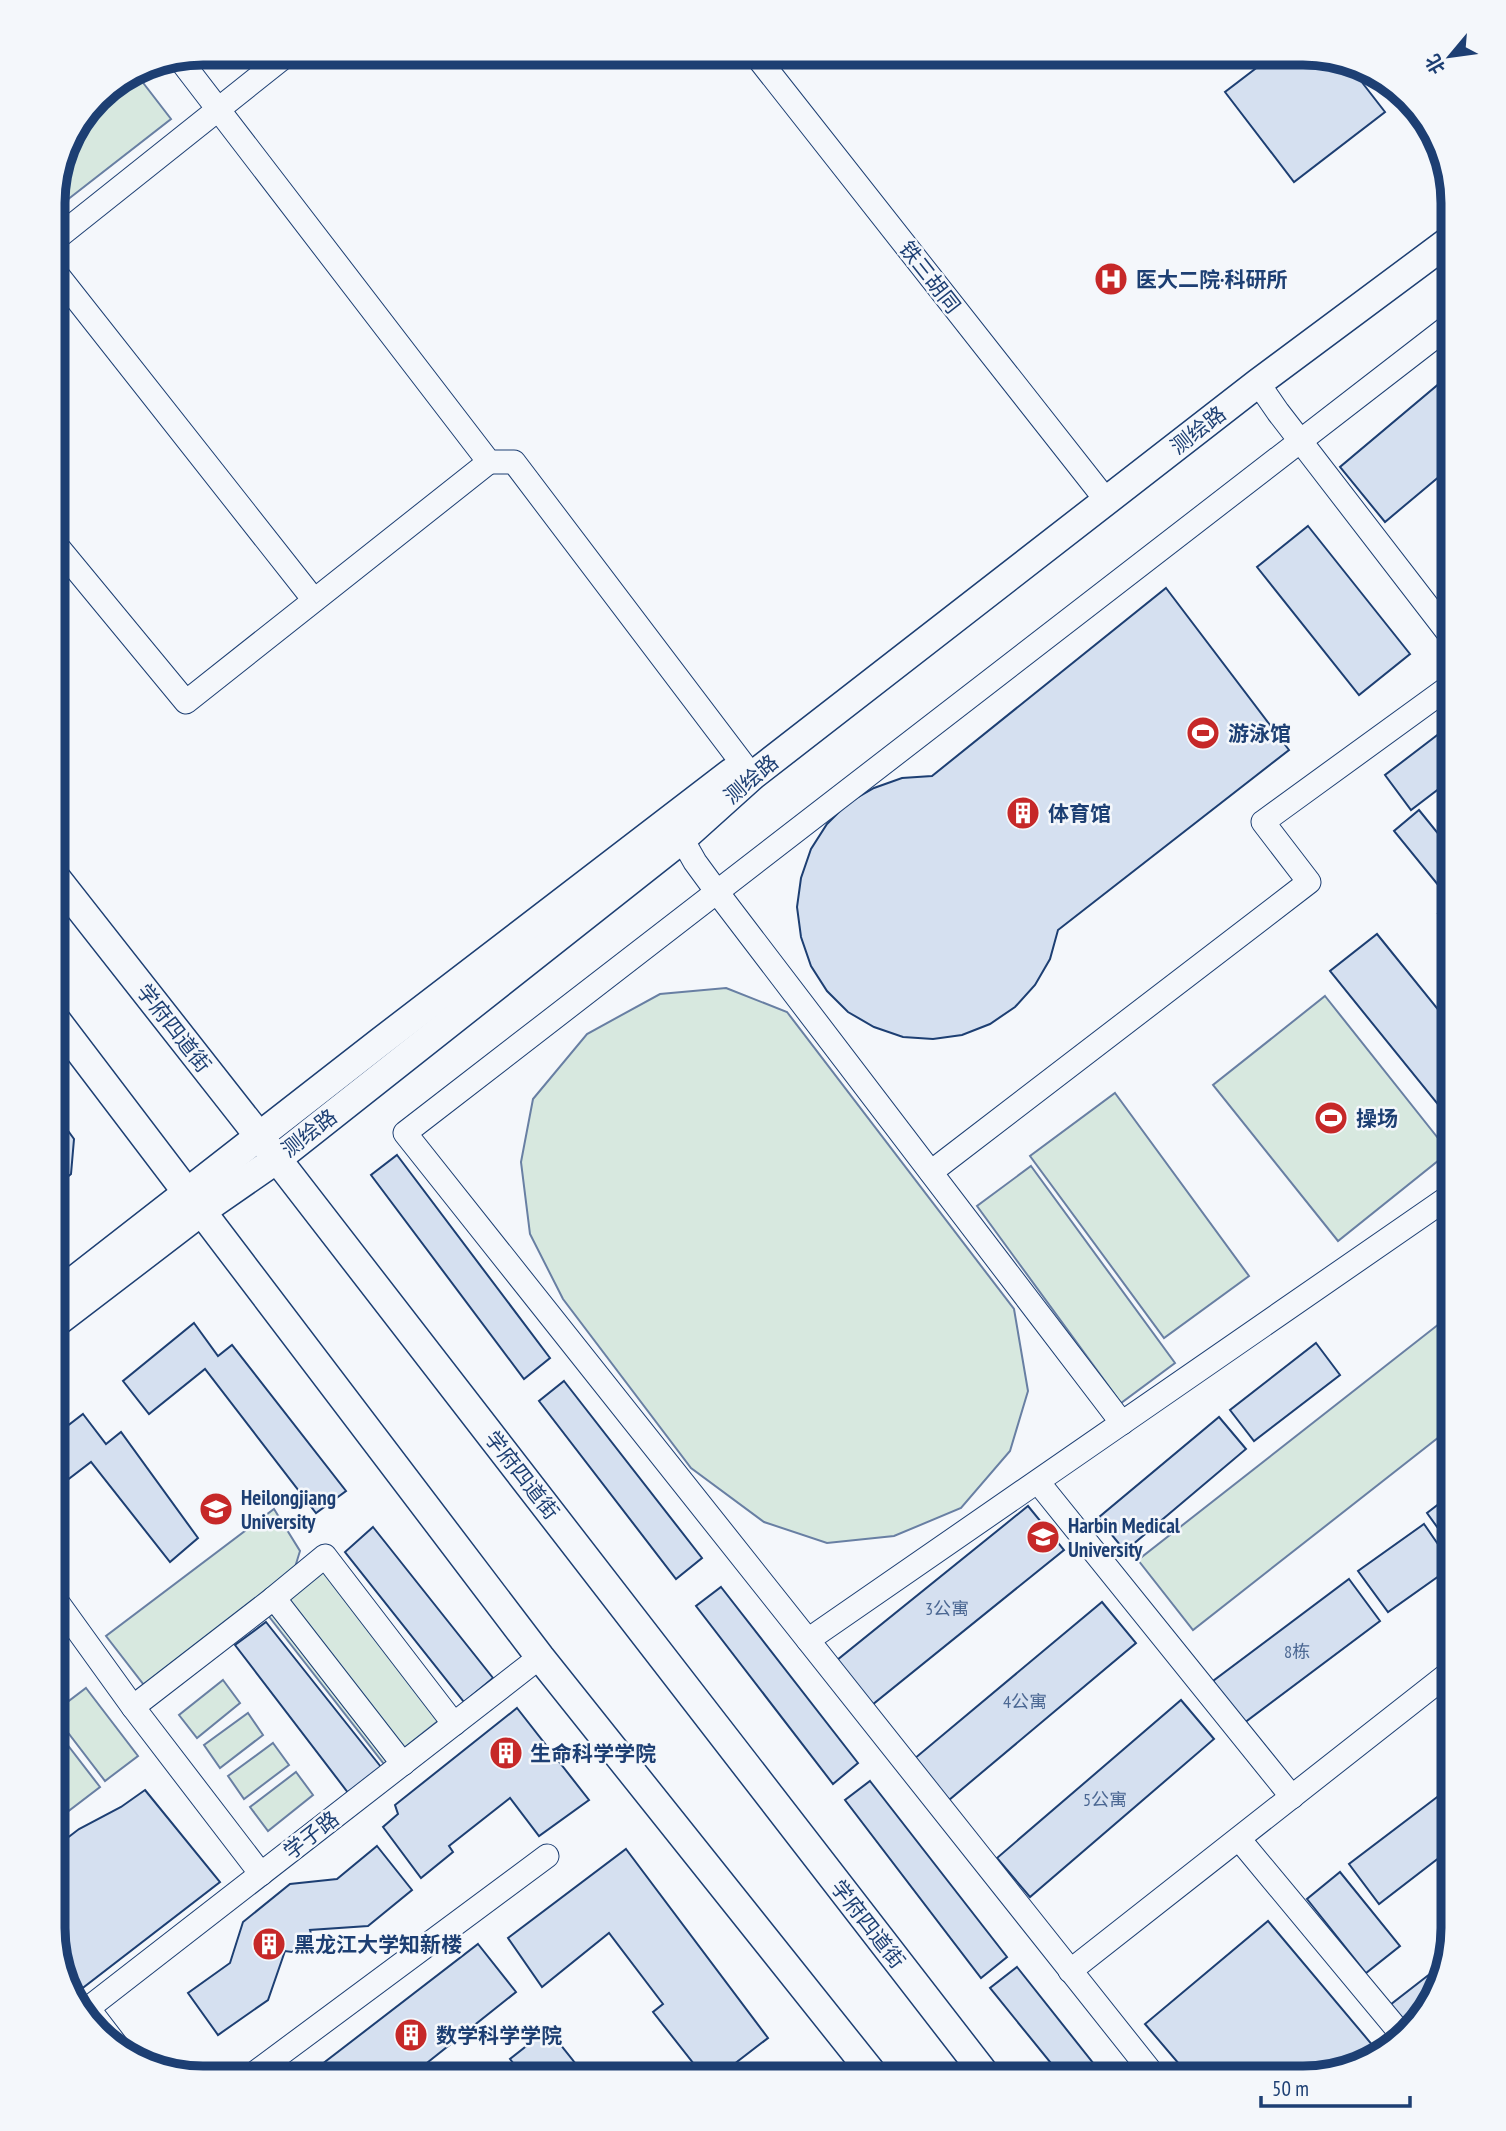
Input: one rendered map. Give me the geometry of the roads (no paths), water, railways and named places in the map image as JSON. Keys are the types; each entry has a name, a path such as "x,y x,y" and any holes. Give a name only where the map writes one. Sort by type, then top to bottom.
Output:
{"main road":[{"name":"测绘路","path":"65,1315 195,1201 259,1136 747,770 1103,496 1441,229"},
{"name":"测绘路","path":"1103,496 1441,248"},
{"name":"测绘路","path":"65,1289 195,1201 277,1158 682,839 747,770"},
{"name":"学府四道街","path":"65,889 277,1158 979,2066"},
{"path":"65,1032 540,1657 866,2066"}],"street":[{"path":"65,231 273,65"},
{"name":"铁三胡同","path":"763,65 1103,496"},
{"path":"184,66 489,462"},
{"path":"65,284 314,600"},
{"path":"1146,2066 405,1133 1441,333"},
{"path":"1258,383 1441,622"},
{"path":"65,556 186,702 489,462 514,462 747,770"},
{"path":"930,1172 1310,882 1264,822 1441,693"},
{"path":"682,839 717,892 1122,1423"},
{"path":"808,1640 1441,1203"},
{"path":"1038,1482 1292,1797"},
{"path":"132,1707 325,1556 454,1724"},
{"path":"274,1598 403,1764"},
{"path":"65,1614 132,1707 261,1874"},
{"name":"学子路","path":"89,2007 540,1657"},
{"path":"1070,1971 1441,1680"},
{"path":"1239,1839 1397,2029"},
{"path":"264,2066 547,1856"}],"place":[{"name":"医大二院·科研所","path":"1111,279"},
{"name":"游泳馆","path":"1203,733"},
{"name":"体育馆","path":"1023,813"},
{"name":"操场","path":"1331,1118"},
{"name":"Heilongjiang University","path":"216,1509"},
{"name":"Harbin Medical University","path":"1043,1537"},
{"name":"生命科学学院","path":"506,1753"},
{"name":"黑龙江大学知新楼","path":"269,1944"},
{"name":"数学科学学院","path":"411,2035"}]}
